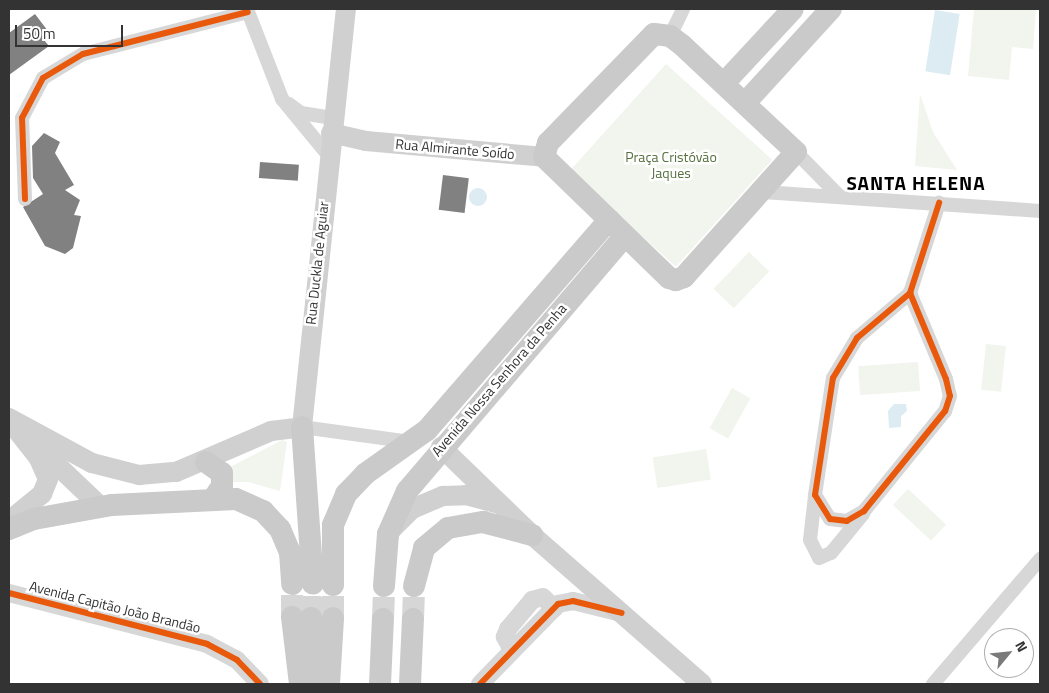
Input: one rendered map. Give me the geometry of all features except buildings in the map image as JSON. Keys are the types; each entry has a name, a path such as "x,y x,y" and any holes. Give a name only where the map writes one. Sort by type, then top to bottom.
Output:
{"main road":[{"name":"Rua Duckla de Aguiar","path":"302,427 328,155 346,9"},
{"path":"726,81 793,9"},
{"path":"746,102 831,9"},
{"path":"654,34 670,36 726,81 796,152 763,192 684,277 676,280 669,278 544,157 548,143 654,34"},
{"name":"Rua Almirante Soído","path":"332,125 366,141 544,157"},
{"name":"Avenida Nossa Senhora da Penha","path":"312,584 340,504 365,474 412,442 441,413 609,220"},
{"name":"Avenida Nossa Senhora da Penha","path":"384,586 388,534 407,491 441,447 625,236"},
{"path":"441,413 435,432 441,447 532,535 702,684"},
{"path":"9,419 92,463 121,473 156,475 206,462 271,431 302,427 312,584"},
{"path":"9,419 101,507"},
{"path":"9,419 38,456 48,479 42,494 9,521"},
{"path":"206,462 222,473 222,486 214,498"},
{"path":"388,534 412,509 432,499 466,495 499,504"},
{"path":"9,529 101,507 214,498 246,502 272,519 290,552 312,584"},
{"path":"414,586 424,548 448,528 483,522 532,535"},
{"path":"300,684 312,618"},
{"path":"311,684 312,618"},
{"path":"312,618 329,684"},
{"path":"380,684 383,619"},
{"path":"410,684 413,619"}],"street":[{"path":"670,36 683,9"},
{"path":"25,199 22,118 44,78 83,54 248,10 282,99 328,155"},
{"path":"282,99 301,113 332,125"},
{"path":"796,152 840,197"},
{"path":"763,192 1040,211"},
{"path":"910,293 950,396 945,410 831,552 819,558 810,540 832,378 843,355 910,293 939,203"},
{"path":"302,427 412,442"},
{"path":"816,495 824,515 838,521 854,518 873,500"},
{"path":"934,684 1040,559"},
{"name":"Avenida Capitão João Brandão","path":"9,593 201,641 237,660 260,684"},
{"path":"480,684 511,648 554,608 573,601 622,613"}],"green space":[{"path":"974,9 1036,9 1033,49 1012,47 1009,80 968,76"},
{"name":"Praça Cristóvão Jaques","path":"666,64 772,160 676,267 570,171"},
{"path":"920,94 933,132 957,170 915,166"},
{"path":"749,252 769,271 734,308 714,289"},
{"path":"986,344 1006,346 1001,392 981,390"},
{"path":"918,362 920,391 860,395 858,366"},
{"path":"732,388 750,398 728,438 710,428"},
{"path":"282,440 287,442 280,491 248,482 220,482 219,473"},
{"path":"706,449 711,480 658,488 653,457"},
{"path":"908,489 946,524 931,541 893,505"}],"shaded area":[{"path":"935,10 960,14 950,75 925,71"},
{"path":"478,188 484,191 487,197 484,203 478,206 472,203 469,197 472,191"},
{"path":"894,404 906,404 907,411 901,416 901,427 889,428 888,411"}],"tunnel":[{"path":"292,584 292,617"},
{"path":"311,618 313,584"},
{"path":"333,585 333,618"},
{"path":"383,619 384,586"},
{"path":"413,619 414,586"}],"cycle path":[{"path":"25,199 22,118 43,78 83,54 248,12"},
{"path":"910,293 946,379 950,396 945,411 864,511 847,521 830,519 815,495 833,378 857,338 910,293 939,203"},
{"path":"9,593 207,644 237,660 260,684"},
{"path":"480,684 558,604 573,601 622,613"}],"district":[{"name":"SANTA HELENA","path":"916,183"}]}
